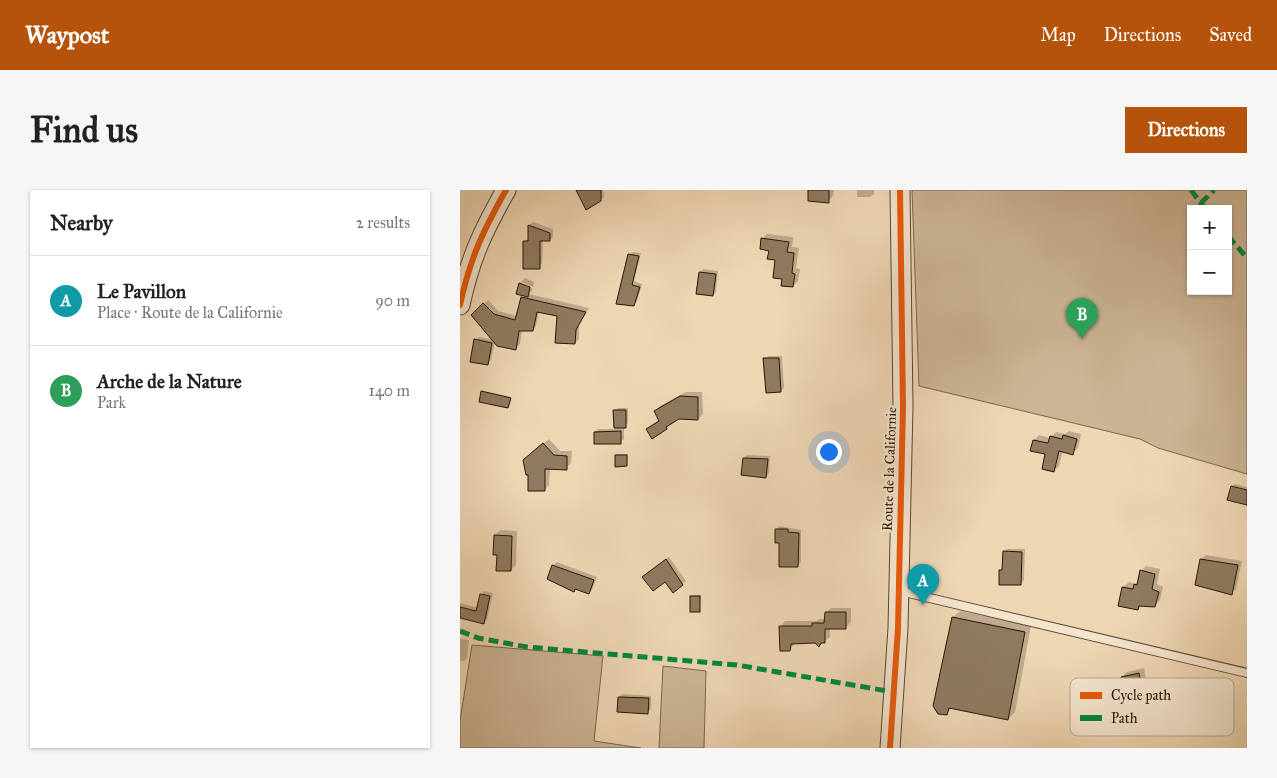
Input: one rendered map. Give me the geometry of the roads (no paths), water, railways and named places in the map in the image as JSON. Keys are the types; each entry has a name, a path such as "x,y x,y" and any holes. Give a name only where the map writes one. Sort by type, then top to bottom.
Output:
{"street":[{"path":"460,305 468,268 484,230 506,190"},
{"name":"Route de la Californie","path":"890,748 898,591 904,406 900,190"}],"lane":[{"path":"898,591 1247,673"}],"place":[{"name":"Arche de la Nature","path":"1082,339"},
{"name":"Le Pavillon","path":"923,605"}]}
